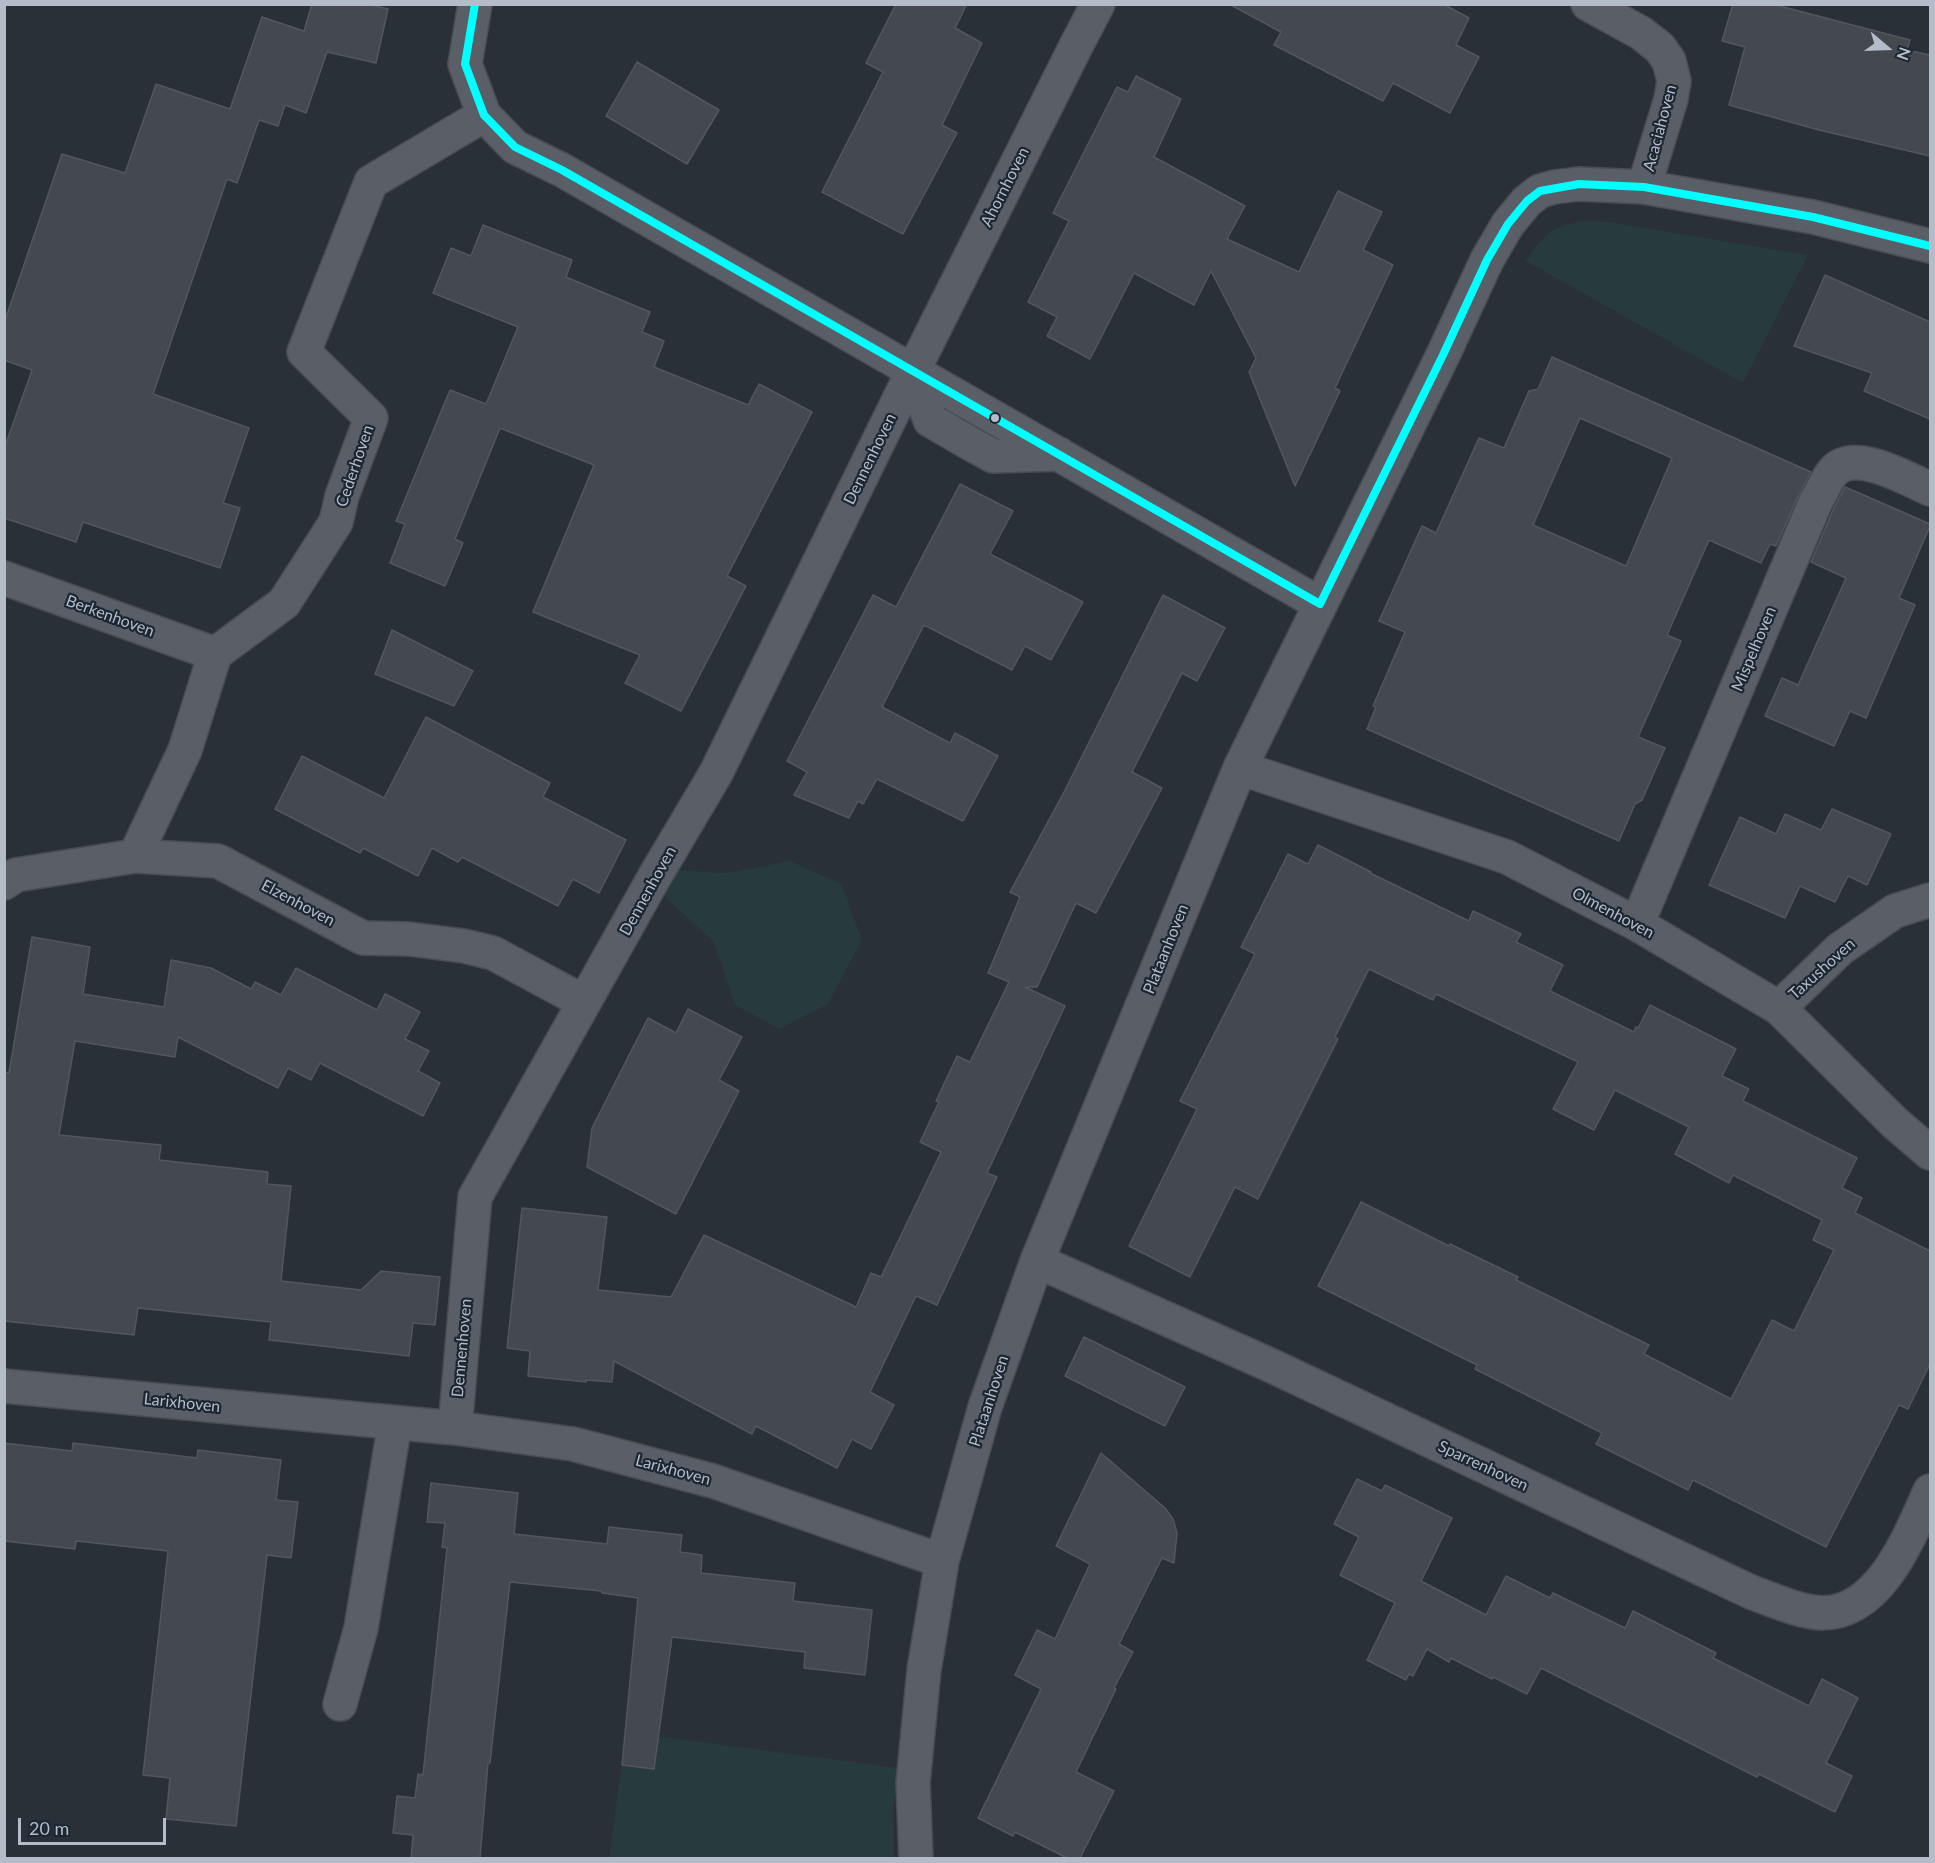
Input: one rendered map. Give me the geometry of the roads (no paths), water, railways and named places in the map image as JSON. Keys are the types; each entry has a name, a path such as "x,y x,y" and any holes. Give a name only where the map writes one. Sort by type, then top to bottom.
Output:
{"street":[{"path":"475,4 465,64 484,115 515,147 562,170 1320,604"},
{"name":"Ahornhoven","path":"913,371 1098,4"},
{"name":"Acaciahoven","path":"1588,4 1641,33 1660,48 1669,61 1674,81 1671,99 1644,187"},
{"name":"Cederhoven","path":"215,654 284,603 336,522 342,495 372,418 304,352 371,182 484,115"},
{"name":"Plataanhoven","path":"916,1858 913,1783 924,1670 942,1561 985,1407 1037,1261 1240,768 1443,355 1487,260 1508,224 1527,201 1540,191 1554,187 1579,184 1644,187 1813,217 1930,246"},
{"name":"Dennenhoven","path":"455,1428 475,1197 655,876 716,773 913,371"},
{"name":"Mispelhoven","path":"1637,924 1816,501 1834,471 1846,463 1861,462 1874,465 1930,489"},
{"name":"Berkenhoven","path":"4,578 215,654"},
{"path":"135,856 185,750 215,654"},
{"name":"Olmenhoven","path":"1240,768 1507,857 1637,924 1779,1008 1894,1122 1930,1153"},
{"name":"Elzenhoven","path":"4,883 16,875 135,856 218,861 363,938 409,939 464,946 493,953 584,1002"},
{"name":"Taxushoven","path":"1779,1008 1840,949 1896,911 1930,900"},
{"name":"Sparrenhoven","path":"1037,1261 1270,1365 1751,1592 1798,1608 1822,1613 1848,1608 1867,1595 1919,1544 1930,1491"},
{"name":"Larixhoven","path":"4,1386 455,1428 573,1444 713,1481 942,1561"},
{"path":"340,1704 361,1628 395,1423"}]}
